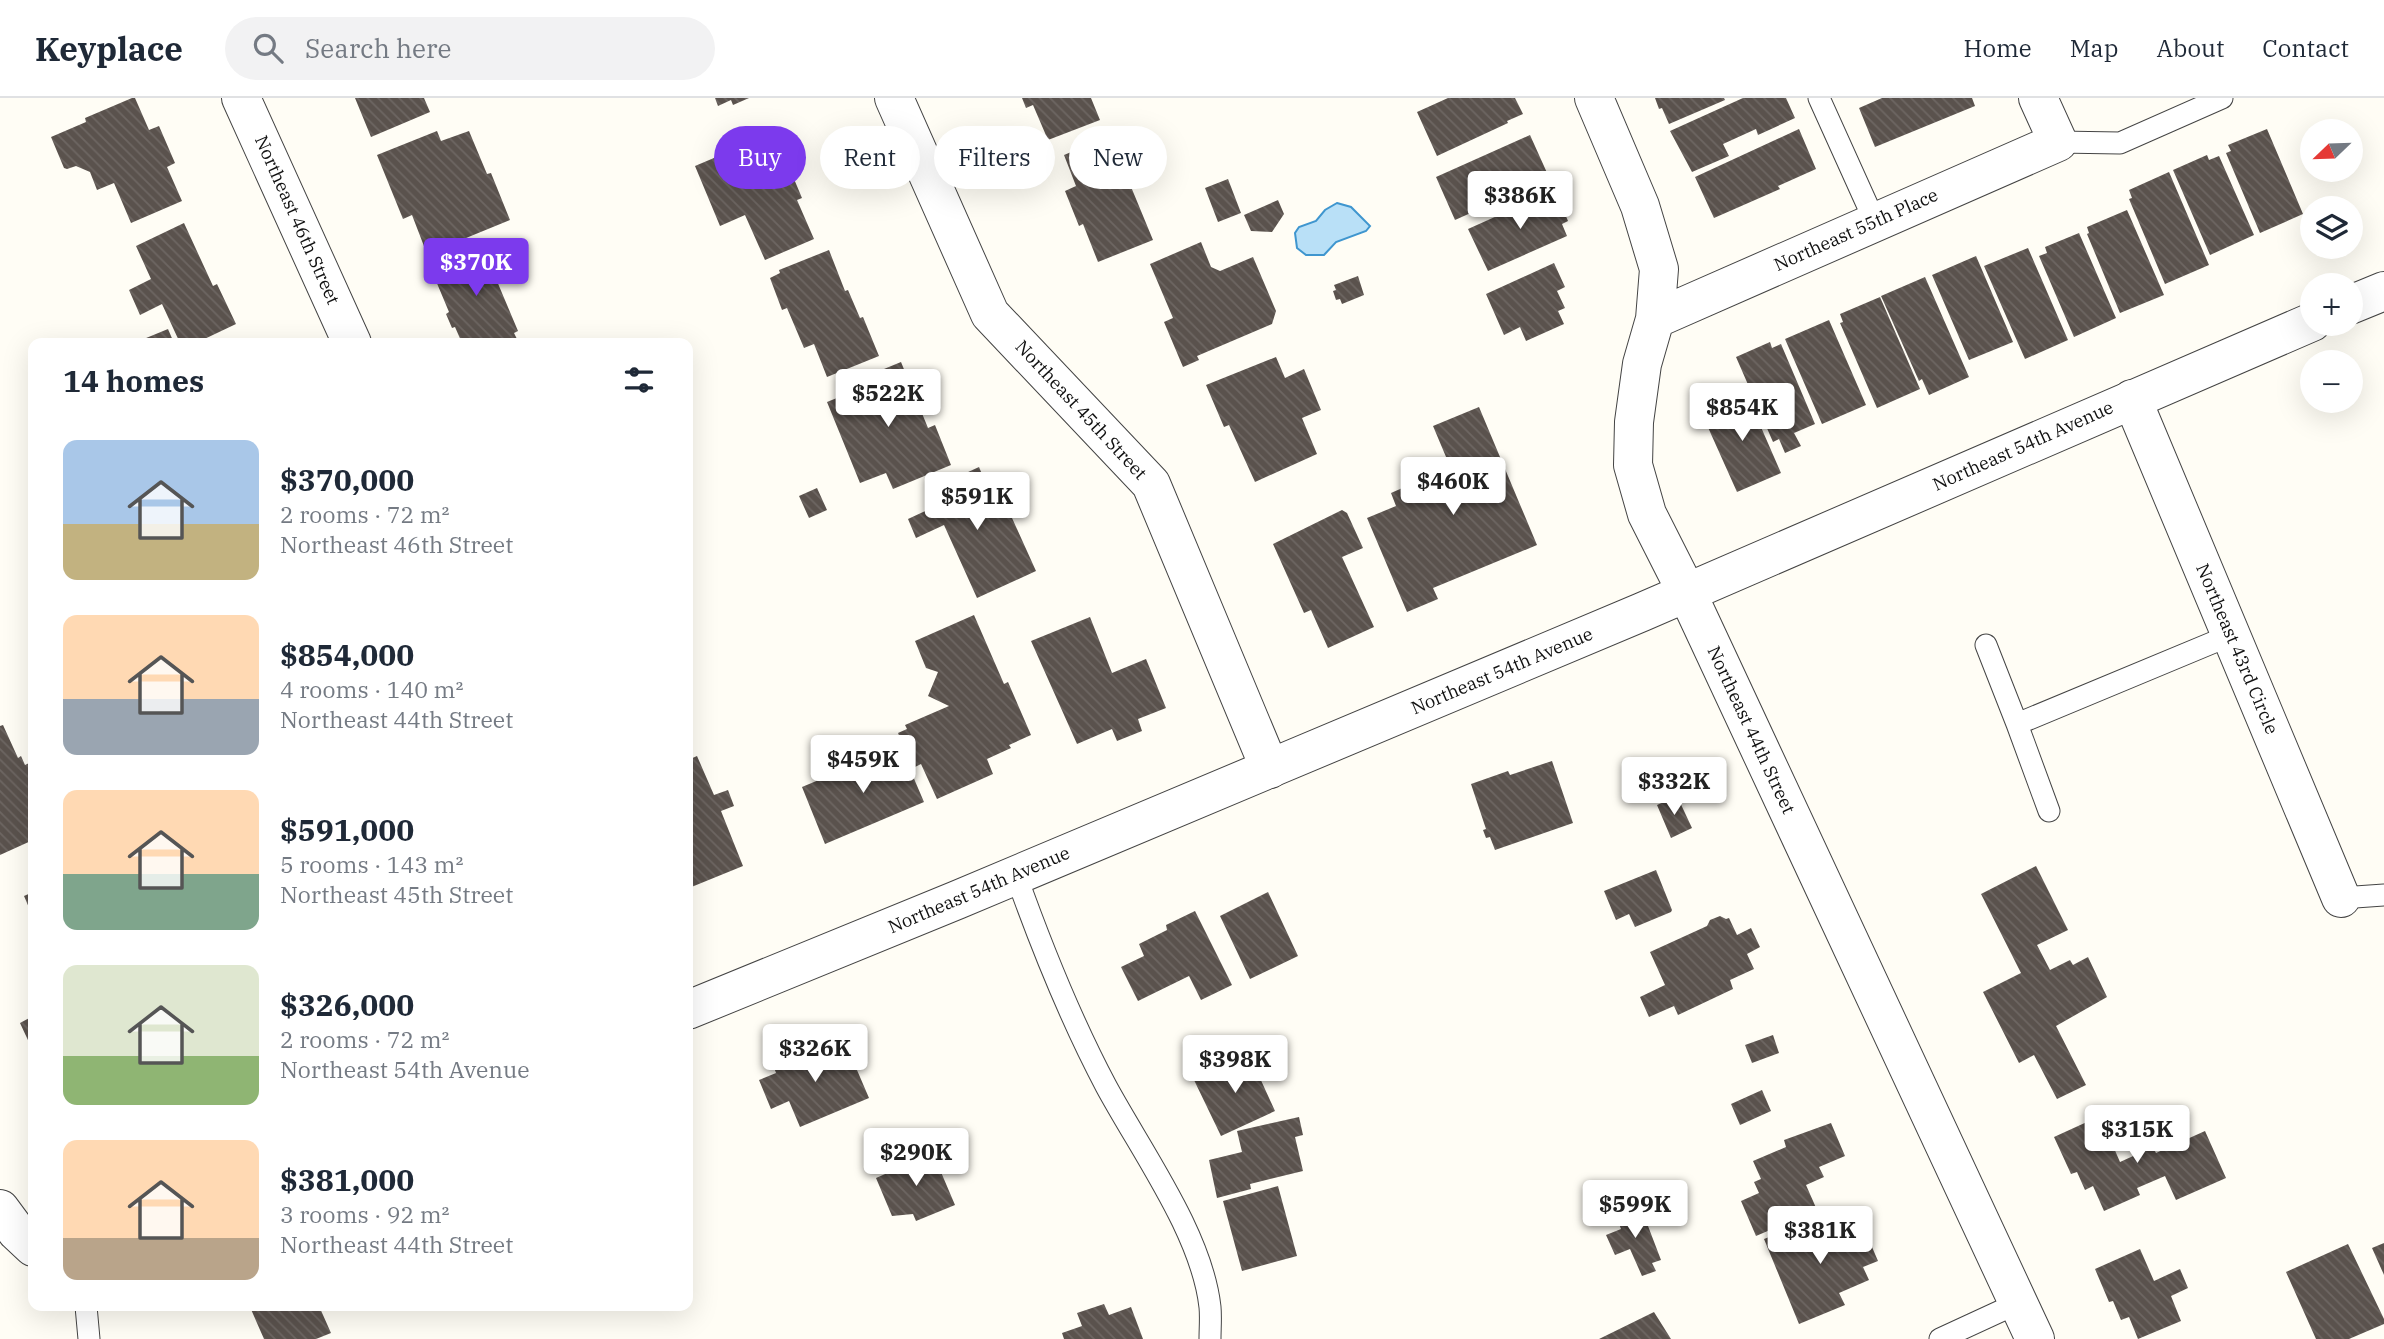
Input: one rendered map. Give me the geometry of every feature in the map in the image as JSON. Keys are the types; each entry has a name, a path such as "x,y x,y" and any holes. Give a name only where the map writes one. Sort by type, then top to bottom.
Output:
{"street":[{"name":"Northeast 46th Street","path":"242,98 350,338"},
{"name":"Northeast 45th Street","path":"894,98 990,314 1152,484 1270,768"},
{"name":"Northeast 44th Street","path":"1594,98 1640,206 1659,269 1655,319 1642,364 1634,422 1633,465 1647,514 1687,593 2035,1339"},
{"path":"2038,98 2058,142"},
{"name":"Northeast 55th Place","path":"1655,319 2058,142"},
{"path":"2363,300 2384,291"},
{"name":"Northeast 54th Avenue","path":"693,1008 1016,876 1687,593 2300,326"},
{"name":"Northeast 43rd Circle","path":"2132,399 2341,898"},
{"path":"0,1209 28,1242"}],"lane":[{"path":"1819,98 1875,222"},
{"path":"2058,142 2120,143 2222,98"},
{"path":"2017,724 2231,635"},
{"path":"1986,645 2049,811"},
{"path":"1016,876 1053,976 1080,1033 1184,1227 1198,1261 1210,1306 1210,1339"},
{"path":"2341,898 2384,895"},
{"path":"1940,1339 2018,1303"},
{"path":"86,1311 89,1339"}],"water":[{"path":"1337,203 1351,207 1370,226 1366,231 1336,242 1324,255 1306,255 1297,248 1295,233 1299,227 1316,221 1325,210"}],"building":[{"path":"135,98 149,130 159,126 175,163 167,167 182,201 131,223 114,183 97,190 90,172 76,166 64,168 51,137 86,122 85,118"},
{"path":"355,98 424,98 430,112 371,137"},
{"path":"715,98 749,98 733,105 731,100 718,106"},
{"path":"1022,98 1091,98 1100,120 1084,126 1069,126 1069,132 1055,137 1055,126 1042,126 1033,105 1026,108"},
{"path":"1448,98 1515,98 1523,114 1437,156 1417,112"},
{"path":"1655,98 1724,98 1725,100 1669,124"},
{"path":"1743,98 1786,98 1795,118 1758,135 1756,129 1723,144 1729,156 1692,172 1670,131"},
{"path":"1882,98 1972,98 1975,106 1875,147 1859,108"},
{"path":"1799,129 1816,169 1778,186 1780,189 1714,218 1695,177"},
{"path":"2267,129 2300,207 2300,215 2260,233 2226,153 2231,151 2228,145"},
{"path":"437,131 441,141 469,131 487,174 491,173 510,220 427,254 412,215 403,219 377,155"},
{"path":"1530,135 1548,175 1538,179 1540,182 1455,220 1436,177"},
{"path":"1069,153 1069,168 1064,155"},
{"path":"2207,155 2209,160 2219,156 2254,235 2210,255 2173,170"},
{"path":"714,158 714,189 798,189 802,198 797,200 814,239 765,260 745,215 720,226 695,166"},
{"path":"2169,172 2209,265 2165,284 2129,199 2132,198 2129,190"},
{"path":"1228,179 1241,213 1218,222 1205,188"},
{"path":"1132,189 1153,240 1098,262 1083,224 1079,226 1065,191"},
{"path":"1555,190 1568,221 1562,224 1567,236 1488,271 1468,229"},
{"path":"1278,200 1284,214 1272,232 1251,231 1244,215"},
{"path":"2127,210 2164,295 2120,313 2087,234 2087,227"},
{"path":"184,223 213,286 217,284 236,324 207,338 178,338 162,304 140,315 129,290 151,279 136,246"},
{"path":"2079,233 2116,318 2074,337 2039,256 2047,253 2045,247"},
{"path":"1201,242 1211,267 1220,271 1253,257 1276,311 1272,324 1197,356 1199,360 1183,367 1164,322 1173,318 1150,264"},
{"path":"482,247 484,251 494,247 498,249 504,262 491,267 518,331 514,333 516,338 460,338 446,314 449,312 431,269"},
{"path":"2028,248 2068,340 2025,359 1984,266"},
{"path":"829,250 845,291 848,290 860,318 863,317 879,356 827,377 814,344 804,348 787,308 782,310 770,278 780,273 779,270"},
{"path":"1976,256 2013,342 1969,360 1932,275"},
{"path":"1554,263 1565,287 1557,291 1565,308 1558,311 1564,324 1526,341 1520,327 1504,335 1486,294"},
{"path":"1358,276 1364,295 1342,304 1340,299 1336,300 1334,285"},
{"path":"1925,277 1969,377 1929,395 1922,379 1919,381 1881,296"},
{"path":"1880,297 1920,389 1877,408 1840,323 1843,322 1840,314"},
{"path":"1829,320 1866,405 1822,424 1785,339"},
{"path":"168,329 172,338 146,338"},
{"path":"1770,342 1772,348 1781,344 1815,424 1794,433 1801,446 1785,453 1779,439 1773,442 1736,357"},
{"path":"1276,357 1285,378 1304,369 1321,410 1302,418 1317,454 1255,482 1229,425 1224,427 1206,385"},
{"path":"901,362 928,428 935,425 951,465 893,489 886,473 860,483 827,402 854,391 850,383"},
{"path":"1747,395 1781,473 1737,492 1702,414"},
{"path":"1479,407 1537,545 1433,588 1438,599 1407,612 1367,518 1396,506 1391,493 1416,482 1422,497 1457,483 1433,426"},
{"path":"979,467 994,502 1003,498 1036,571 977,598 944,525 916,538 908,519 936,506 929,490"},
{"path":"817,488 827,510 809,518 799,496"},
{"path":"1342,510 1347,513 1363,548 1342,557 1374,627 1328,648 1311,610 1304,613 1273,544"},
{"path":"974,615 1004,684 1008,682 1031,735 987,759 993,774 937,799 921,764 913,768 898,733 907,729 905,725 949,706 928,696 938,672 926,668 915,641"},
{"path":"1090,617 1112,673 1146,659 1166,708 1138,719 1142,731 1117,741 1112,729 1077,744 1031,641"},
{"path":"3,725 18,758 21,756 25,765 28,764 28,842 0,855 0,726"},
{"path":"900,746 924,802 825,844 802,787"},
{"path":"697,756 714,795 728,790 734,806 721,811 743,866 693,886 693,758"},
{"path":"1552,761 1573,823 1495,850 1490,837 1486,838 1483,830 1486,829 1471,784 1508,771 1510,775"},
{"path":"1677,796 1692,828 1671,838 1657,805"},
{"path":"2036,866 2068,930 2037,945 2050,970 2070,960 2073,965 2088,957 2107,997 2056,1026 2086,1085 2057,1099 2034,1055 2019,1063 1983,992 2021,973 1981,894"},
{"path":"1656,870 1671,912 1635,927 1629,914 1616,920 1604,891"},
{"path":"1268,892 1298,956 1250,979 1220,916"},
{"path":"1195,911 1232,985 1201,1000 1189,976 1138,1001 1121,967 1144,956 1139,944 1167,930 1166,925"},
{"path":"1720,916 1729,918 1737,935 1751,928 1760,947 1747,954 1754,969 1730,980 1733,989 1678,1015 1674,1006 1649,1017 1640,997 1665,985 1650,952 1707,926 1710,920"},
{"path":"28,1019 28,1040 20,1023"},
{"path":"1773,1035 1779,1053 1752,1063 1745,1045"},
{"path":"845,1042 869,1098 800,1127 789,1101 771,1109 759,1080 776,1073 772,1062 803,1049 807,1059"},
{"path":"1249,1054 1275,1111 1221,1136 1194,1080"},
{"path":"1762,1090 1771,1111 1740,1125 1731,1104"},
{"path":"2100,1116 2120,1162 2153,1147 2156,1153 2205,1131 2226,1178 2176,1200 2165,1176 2137,1188 2140,1195 2104,1211 2093,1186 2085,1190 2077,1172 2071,1174 2054,1137"},
{"path":"1299,1117 1303,1135 1295,1137 1303,1171 1250,1184 1251,1189 1217,1198 1209,1160 1242,1152 1237,1131"},
{"path":"1831,1123 1845,1156 1819,1167 1824,1177 1806,1185 1817,1210 1756,1236 1741,1201 1759,1193 1754,1182 1761,1179 1753,1161 1786,1147 1784,1140"},
{"path":"932,1151 955,1205 916,1221 913,1214 892,1216 876,1178 892,1171 891,1168"},
{"path":"1278,1186 1297,1256 1242,1271 1223,1201"},
{"path":"1640,1205 1661,1260 1652,1263 1656,1271 1642,1276 1630,1249 1615,1255 1606,1235 1621,1229 1616,1215"},
{"path":"1860,1219 1878,1261 1863,1267 1869,1280 1839,1293 1845,1305 1799,1324 1764,1239 1807,1222 1814,1238"},
{"path":"2384,1243 2384,1275 2372,1248"},
{"path":"2348,1244 2384,1324 2349,1339 2316,1339 2286,1272"},
{"path":"2140,1249 2154,1281 2180,1269 2188,1288 2171,1296 2181,1321 2138,1339 2129,1317 2121,1320 2113,1301 2109,1302 2095,1269"},
{"path":"1104,1304 1109,1315 1131,1307 1143,1339 1064,1339 1062,1333 1082,1326 1077,1313"},
{"path":"252,1311 321,1311 331,1333 316,1339 264,1339"},
{"path":"1654,1312 1671,1339 1599,1339"}]}
